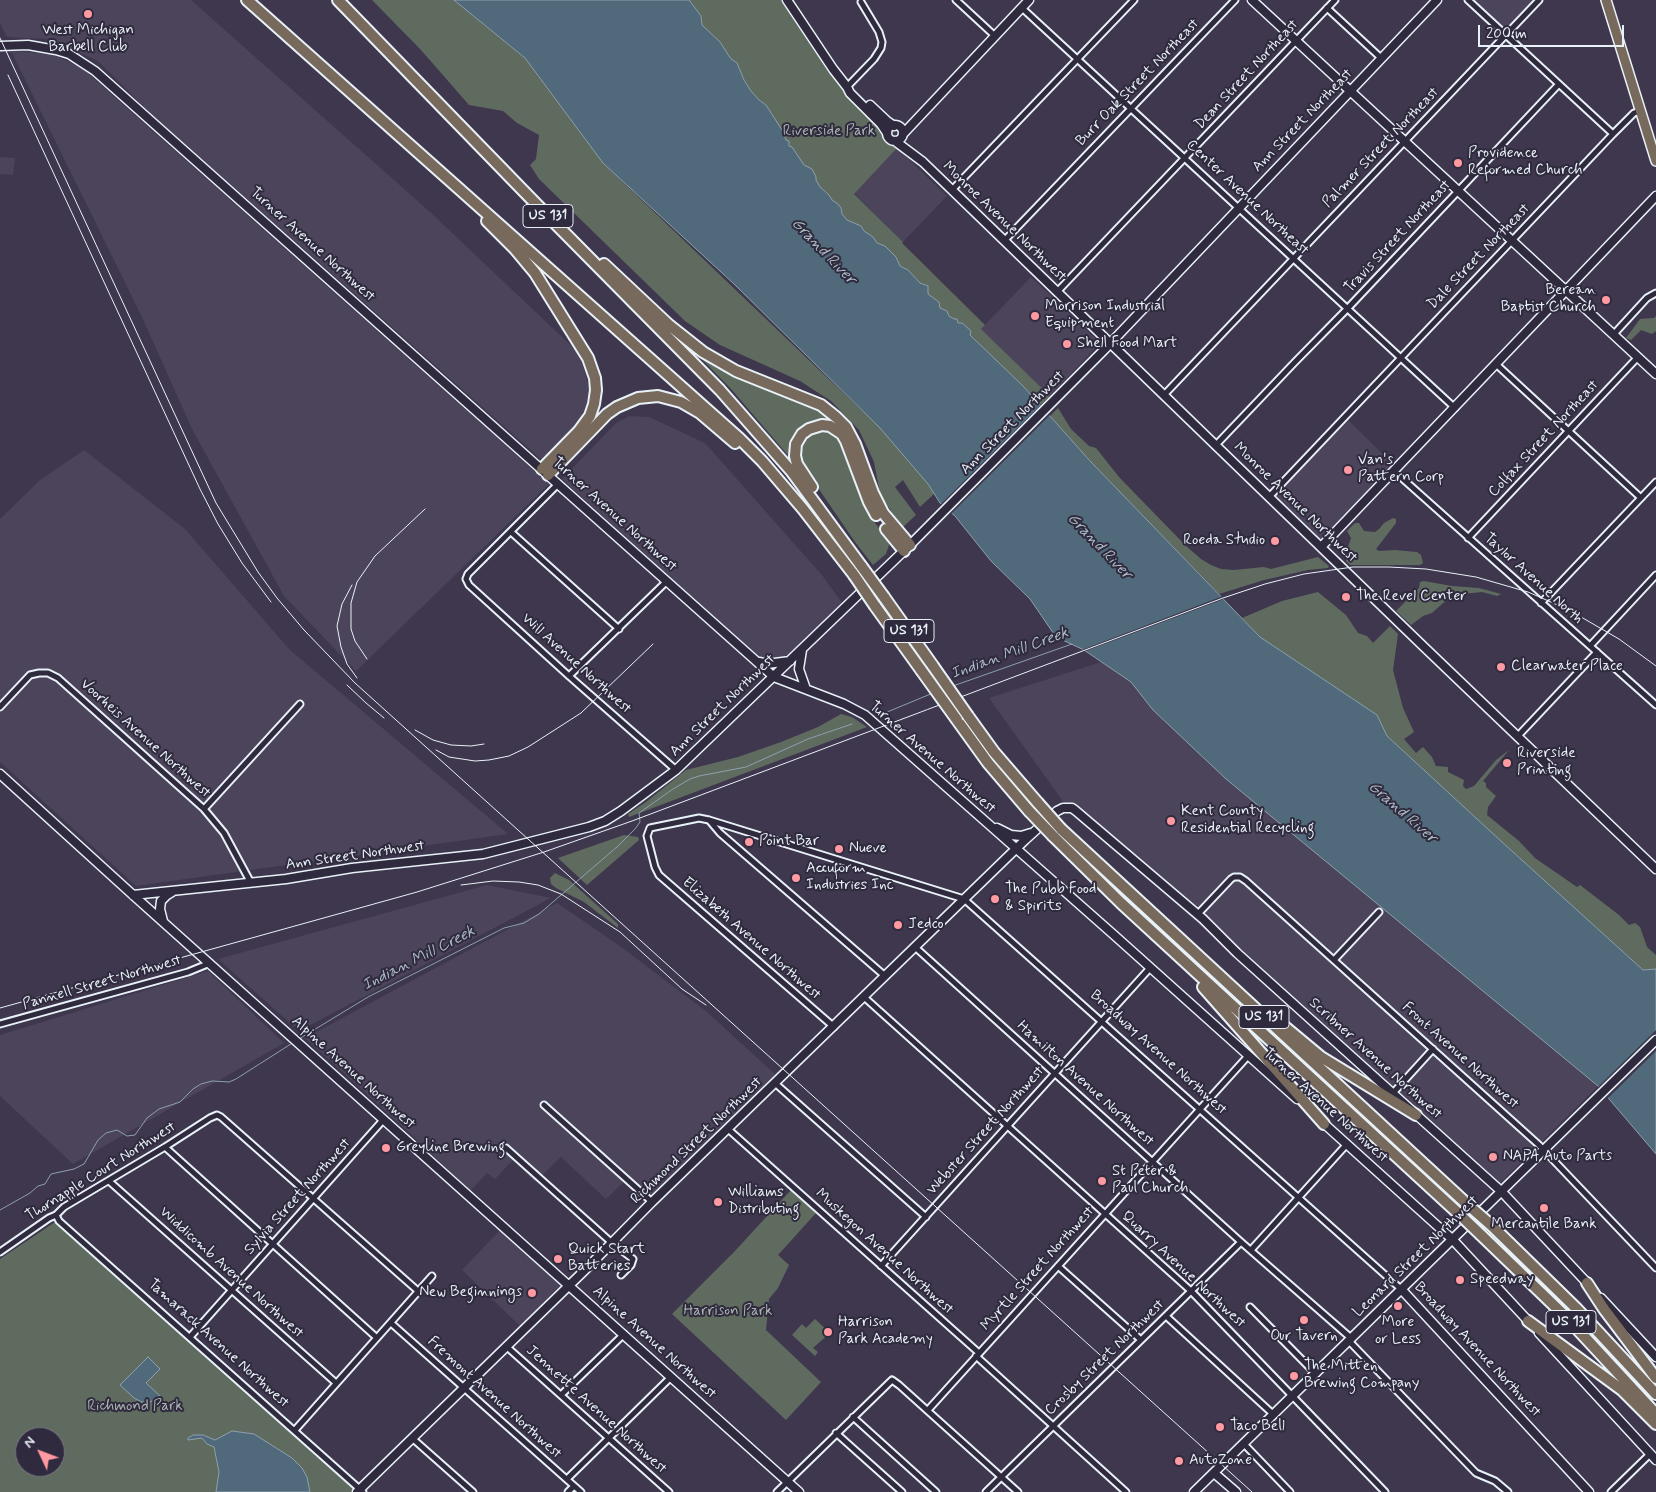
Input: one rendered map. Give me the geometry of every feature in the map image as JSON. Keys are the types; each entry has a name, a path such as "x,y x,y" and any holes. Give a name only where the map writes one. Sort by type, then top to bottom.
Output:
{"highway":[{"name":"US 131","path":"248,0 720,420 762,462 803,509 854,575 988,763 1029,811 1161,940 1481,1234 1567,1318 1656,1414"},
{"name":"US 131","path":"338,0 733,404 792,472 998,757 1061,828 1491,1225 1565,1297 1656,1394"},
{"path":"395,131 525,260 588,358 595,378 596,390 590,416 545,472"},
{"path":"562,230 615,273 670,325 703,352 736,371 821,405 836,416 846,427 855,444 873,493 883,513 907,548"},
{"path":"545,472 612,410 638,398 658,396 681,402 700,413 803,509"},
{"path":"841,538 795,460 797,440 806,431 816,426 830,426 842,434 850,450 869,502 877,517 907,548"},
{"path":"1161,940 1324,1124"},
{"path":"1204,962 1232,981 1321,1057 1416,1115"},
{"path":"1587,1283 1604,1309 1656,1378"},
{"path":"1528,1321 1622,1390 1656,1424"}],"main road":[{"path":"787,0 850,93 878,117 900,128 902,135"},
{"path":"878,117 889,139 900,140 919,115 1030,0"},
{"path":"1252,0 1656,374"},
{"name":"Ann Street Northeast","path":"1190,260 1437,0"},
{"path":"1606,0 1656,161"},
{"name":"Turner Avenue Northwest","path":"0,46 40,46 69,54 89,66 666,582 774,676 844,704 865,715 1347,1144 1452,1240 1653,1457"},
{"path":"887,132 888,129 906,123 919,115"},
{"name":"Monroe Avenue Northwest","path":"902,135 916,156"},
{"name":"Monroe Avenue Northwest","path":"896,141 916,156 952,190 1215,446 1656,869"},
{"path":"1321,547 1656,196"},
{"name":"Ann Street Northwest","path":"133,895 286,880 352,868 474,855 580,829 613,816 676,770 802,650 1051,405 1190,260"},
{"path":"802,650 800,669 806,689"},
{"path":"758,662 767,664 790,661"},
{"name":"Alpine Avenue Northwest","path":"0,774 799,1492"},
{"name":"Scribner Avenue Northwest","path":"1057,811 1068,807 1076,810 1198,916 1502,1192 1656,1357"},
{"name":"Richmond Street Northwest","path":"360,1491 652,1202 1057,811"},
{"path":"976,815 1011,835 1020,836 1034,832"},
{"path":"163,921 160,909 161,901 167,895 176,891"},
{"name":"Leonard Street Northwest","path":"1194,1492 1656,1040"},
{"name":"Broadway Avenue Northwest","path":"1402,1290 1589,1492"},
{"path":"1214,1473 1236,1492"}],"street":[{"path":"956,0 995,36"},
{"path":"952,190 1134,0"},
{"name":"Burr Oak Street Northeast","path":"1004,241 1235,0"},
{"name":"Dean Street Northeast","path":"1057,292 1335,0"},
{"path":"1468,0 1613,134"},
{"name":"Palmer Street Northeast","path":"1164,395 1539,0"},
{"path":"847,86 874,59 882,42 879,32 861,2"},
{"name":"Center Avenue Northeast","path":"1022,8 1454,408"},
{"path":"1327,8 1381,58"},
{"name":"Travis Street Northeast","path":"1215,446 1559,84"},
{"name":"Dale Street Northeast","path":"1269,497 1613,134 1634,113 1640,111"},
{"path":"1614,334 1647,298 1656,293"},
{"name":"Colfax Street Northeast","path":"1468,538 1638,357"},
{"path":"1496,364 1640,498"},
{"name":"Taylor Avenue North","path":"1394,471 1656,705"},
{"path":"1541,603 1656,482"},
{"path":"558,484 511,532 619,629"},
{"name":"Will Avenue Northwest","path":"511,532 468,574 466,579 569,676 676,770"},
{"path":"1590,646 1656,574"},
{"path":"569,676 666,582"},
{"path":"1517,737 1597,652"},
{"name":"Voorheis Avenue Northwest","path":"0,707 30,675 48,673 58,678 204,809 224,833 251,883"},
{"path":"204,809 300,704"},
{"name":"Broadway Avenue Northwest","path":"655,867 647,836 650,828 699,818 964,899 1102,1020 1402,1290"},
{"path":"709,820 720,833 885,976"},
{"name":"Elizabeth Avenue Northwest","path":"655,867 662,879 834,1027"},
{"name":"Front Avenue Northwest","path":"1198,916 1234,877 1246,881 1544,1150 1656,1268"},
{"path":"1334,960 1378,912"},
{"name":"Hamilton Avenue Northwest","path":"915,947 1350,1340 1476,1473 1495,1481 1508,1492"},
{"name":"Pannell Street Northwest","path":"0,1024 188,972 210,963"},
{"name":"Webster Street Northwest","path":"881,1266 1150,968"},
{"name":"Quarry Avenue Northwest","path":"864,997 1191,1291 1385,1492"},
{"path":"1393,1093 1433,1049"},
{"name":"Myrtle Street Northwest","path":"928,1410 1248,1056"},
{"path":"776,1084 926,1217"},
{"path":"544,1105 652,1202"},
{"name":"Thornapple Court Northwest","path":"0,1252 56,1215 64,1207 217,1115 313,1199"},
{"name":"Sylvia Street Northwest","path":"190,1337 384,1120"},
{"name":"Muskegon Avenue Northwest","path":"728,1129 881,1266 1052,1426 1126,1492"},
{"path":"1251,1250 1347,1144"},
{"path":"164,1147 377,1338"},
{"path":"506,1148 633,1260 621,1275"},
{"name":"Widdicomb Avenue Northwest","path":"109,1180 336,1383"},
{"path":"313,1199 418,1292"},
{"name":"Tamarack Avenue Northwest","path":"56,1215 360,1491"},
{"name":"Crosby Street Northwest","path":"986,1492 1242,1242"},
{"path":"1058,1266 1141,1340"},
{"path":"295,1430 432,1276"},
{"path":"1250,1307 1316,1374"},
{"path":"1166,1316 1274,1415"},
{"name":"Fremont Avenue Northwest","path":"391,1323 581,1492"},
{"path":"561,1395 624,1334"},
{"name":"Jennette Avenue Northwest","path":"507,1347 669,1492"},
{"path":"567,1479 671,1377"},
{"path":"777,1492 892,1380 1018,1492"},
{"path":"853,1418 936,1492"},
{"path":"836,1433 902,1492"},
{"path":"412,1438 472,1492"},
{"path":"1244,1444 1290,1492"},
{"path":"1611,1492 1653,1457"},
{"path":"568,1492 574,1486"}],"shaded area":[{"path":"0,0 191,0 430,212 579,353 590,390 582,418 542,460 151,114 98,61 48,39 7,37 0,23"},
{"path":"1474,0 1533,0 1505,29"},
{"path":"11,51 51,54 81,67 549,484 356,671 284,596 193,431 141,315"},
{"path":"897,148 947,196 903,242 854,193"},
{"path":"0,157 15,158 13,175 0,174"},
{"path":"1031,277 1097,340 1098,345 1050,396 981,329"},
{"path":"629,416 649,417 705,443 822,575 842,603 790,653 780,660 764,660 662,571 562,479 616,423"},
{"path":"1347,419 1395,466 1321,543 1273,496"},
{"path":"84,450 185,529 290,650 508,834 136,886 0,762 0,519 40,480"},
{"path":"1101,662 1131,682 1153,710 1226,779 1598,1086 1494,1189 1155,885 1072,814 989,698"},
{"path":"487,885 551,898 299,1031 218,959"},
{"path":"557,903 620,946 707,1012 777,1076 656,1195 649,1194 629,1177 606,1199 561,1157 535,1182 513,1160 495,1179 487,1173 470,1191 305,1038"},
{"path":"208,971 284,1043 73,1164 0,1096 0,1035"},
{"path":"501,1229 560,1285 521,1327 462,1270"}],"green space":[{"path":"372,0 454,0 525,58 603,163 880,428 928,484 934,494 920,507 903,480 895,487 916,515 902,528 880,494 874,462 859,430 831,401 800,381 720,345 685,321 539,179 530,165 536,159 539,135 517,123 503,111 469,105 421,50"},
{"name":"Riverside Park","path":"689,0 784,0 844,90 881,126 887,139 897,145 897,148 854,194 985,325 981,329 1050,396 1041,405 970,335 962,323 958,323 940,308 939,302 928,294 928,286 920,283 908,270 900,266 896,257 885,246 877,243 873,237 863,231 861,226 847,220 838,204 820,187 799,160 792,147 789,146 766,105 751,91 744,80 737,63 731,59 720,42 702,25 701,16"},
{"path":"1656,316 1656,331 1652,334 1641,330 1631,340 1626,338 1640,319 1654,318"},
{"path":"691,348 816,406 842,426 812,424 792,460 732,390"},
{"path":"1058,408 1071,429 1089,446 1096,448 1119,477 1186,546 1211,565 1221,569 1234,570 1264,567 1271,569 1318,557 1329,566 1328,568 1308,570 1264,580 1219,594 1091,462 1050,416"},
{"path":"830,431 839,437 868,511 890,542 886,554 873,565 799,460 800,445 805,437 811,432"},
{"path":"1393,518 1396,519 1396,523 1376,549 1379,551 1417,552 1421,555 1423,563 1420,565 1350,565 1346,561 1351,538 1347,531 1355,523 1359,523 1364,531 1375,532 1384,523"},
{"path":"1420,582 1479,588 1501,594 1497,596 1482,592 1452,595 1432,613 1423,616 1411,625 1396,611 1419,588"},
{"path":"1318,592 1346,615 1358,633 1367,636 1373,643 1390,626 1398,634 1393,670 1403,708 1414,732 1404,739 1416,753 1423,747 1432,757 1436,766 1448,767 1448,772 1464,780 1463,786 1466,789 1474,786 1496,760 1509,750 1483,781 1486,783 1486,787 1496,796 1488,807 1487,815 1519,841 1535,858 1577,887 1580,885 1629,925 1635,923 1640,927 1647,947 1656,955 1656,969 1643,970 1502,842 1387,736 1377,715 1260,637 1242,618 1282,601"},
{"path":"841,714 852,717 867,727 629,817 628,814 686,770 738,757 781,742 818,727"},
{"path":"624,835 638,837 639,840 587,885 558,858"},
{"path":"555,873 569,880 618,924 618,928 584,902 551,884 550,878"},
{"name":"Harrison Park","path":"791,1190 816,1213 778,1255 789,1265 778,1288 769,1299 766,1330 821,1382 786,1420 672,1314 734,1252"},
{"name":"Richmond Park","path":"55,1222 354,1489 352,1492 0,1492 0,1259"},
{"path":"815,1319 830,1333 813,1348 818,1352 815,1356 792,1335 802,1324 806,1328"}],"water":[{"name":"Grand River","path":"454,0 689,0 701,16 702,25 720,42 731,59 737,63 744,80 751,91 766,105 786,140 789,141 789,146 792,147 804,165 812,169 820,187 838,204 847,220 861,226 877,243 885,246 896,257 900,266 908,270 920,283 928,286 928,294 939,302 940,308 947,311 949,316 957,319 958,323 962,323 971,331 970,335 1023,386 1091,462 1260,637 1377,715 1387,736 1502,842 1643,970 1656,969 1656,1154 1598,1086 1226,779 1153,710 1131,682 1084,650 1056,637 1030,599 991,561 955,516 940,503 928,484 880,428 734,284 603,163 525,58"},
{"path":"148,1357 160,1369 146,1383 160,1396 150,1402 142,1402 134,1398 120,1385"},
{"path":"232,1431 254,1434 292,1458 302,1468 307,1477 310,1492 216,1492 219,1472 214,1447 207,1444 202,1438 188,1440 188,1438 193,1435 203,1435 215,1440"}],"pier":[{"path":"1042,404 1051,414 950,515 940,505"},
{"path":"1223,596 1224,599 1083,652 1079,651"},
{"path":"1656,1030 1656,1051 1607,1099 1597,1088"}],"waterway":[{"name":"Indian Mill Creek","path":"953,686 1072,644"},
{"name":"Indian Mill Creek","path":"880,715 933,693"},
{"name":"Indian Mill Creek","path":"299,1039 368,997 504,928 524,923 539,914 635,829 640,822 639,813 690,779 746,767 808,739 852,724"},
{"name":"Indian Mill Creek","path":"0,1210 30,1193 38,1186 45,1184 51,1174 74,1169 84,1164 98,1140 106,1133 117,1130 127,1136 135,1135 147,1118 159,1109 180,1102 201,1084 212,1081 229,1082 236,1079 294,1042"}],"railway":[{"path":"0,38 216,503 258,572 304,630 355,683 1252,1492"},
{"path":"8,75 200,489 218,524 242,563 271,602"},
{"path":"367,659 355,641 351,629 351,603 357,582 375,556 425,509"},
{"path":"0,1008 417,892 544,852 632,821 1223,598 1304,574 1353,567 1389,567 1426,569 1476,577 1528,592 1569,610 1619,639 1656,666"},
{"path":"352,585 342,604 337,626 347,664 357,678"},
{"path":"436,750 449,757 475,761 509,756 528,747 581,713 653,644"},
{"path":"347,685 384,718"},
{"path":"415,730 433,740 451,745 471,746 484,744"},
{"path":"461,885 493,881 519,882 538,885 561,894 620,932 682,989 706,1005"}],"place":[{"name":"West Michigan Barbell Club","path":"88,14"},
{"name":"Providence Reformed Church","path":"1458,163"},
{"name":"Berean Baptist Church","path":"1606,300"},
{"name":"Morrison Industrial Equipment","path":"1035,316"},
{"name":"Shell Food Mart","path":"1067,344"},
{"name":"Van's Pattern Corp","path":"1348,470"},
{"name":"Roeda Studio","path":"1275,541"},
{"name":"The Revel Center","path":"1346,597"},
{"name":"Clearwater Place","path":"1501,667"},
{"name":"Riverside Printing","path":"1507,763"},
{"name":"Kent County Residential Recycling","path":"1171,821"},
{"name":"Point Bar","path":"749,842"},
{"name":"Nueve","path":"839,849"},
{"name":"Accuform Industries Inc","path":"796,878"},
{"name":"The Pubb Food & Spirits","path":"995,899"},
{"name":"Jedco","path":"898,925"},
{"name":"Greyline Brewing","path":"386,1148"},
{"name":"NAPA Auto Parts","path":"1493,1157"},
{"name":"St Peter & Paul Church","path":"1102,1181"},
{"name":"Williams Distributing","path":"718,1202"},
{"name":"Mercantile Bank","path":"1544,1208"},
{"name":"Quick Start Batteries","path":"558,1259"},
{"name":"Speedway","path":"1460,1280"},
{"name":"New Beginnings","path":"532,1293"},
{"name":"More or Less","path":"1398,1306"},
{"name":"Our Tavern","path":"1304,1320"},
{"name":"Harrison Park Academy","path":"828,1332"},
{"name":"The Mitten Brewing Company","path":"1294,1376"},
{"name":"Taco Bell","path":"1220,1427"},
{"name":"AutoZone","path":"1179,1461"}]}
